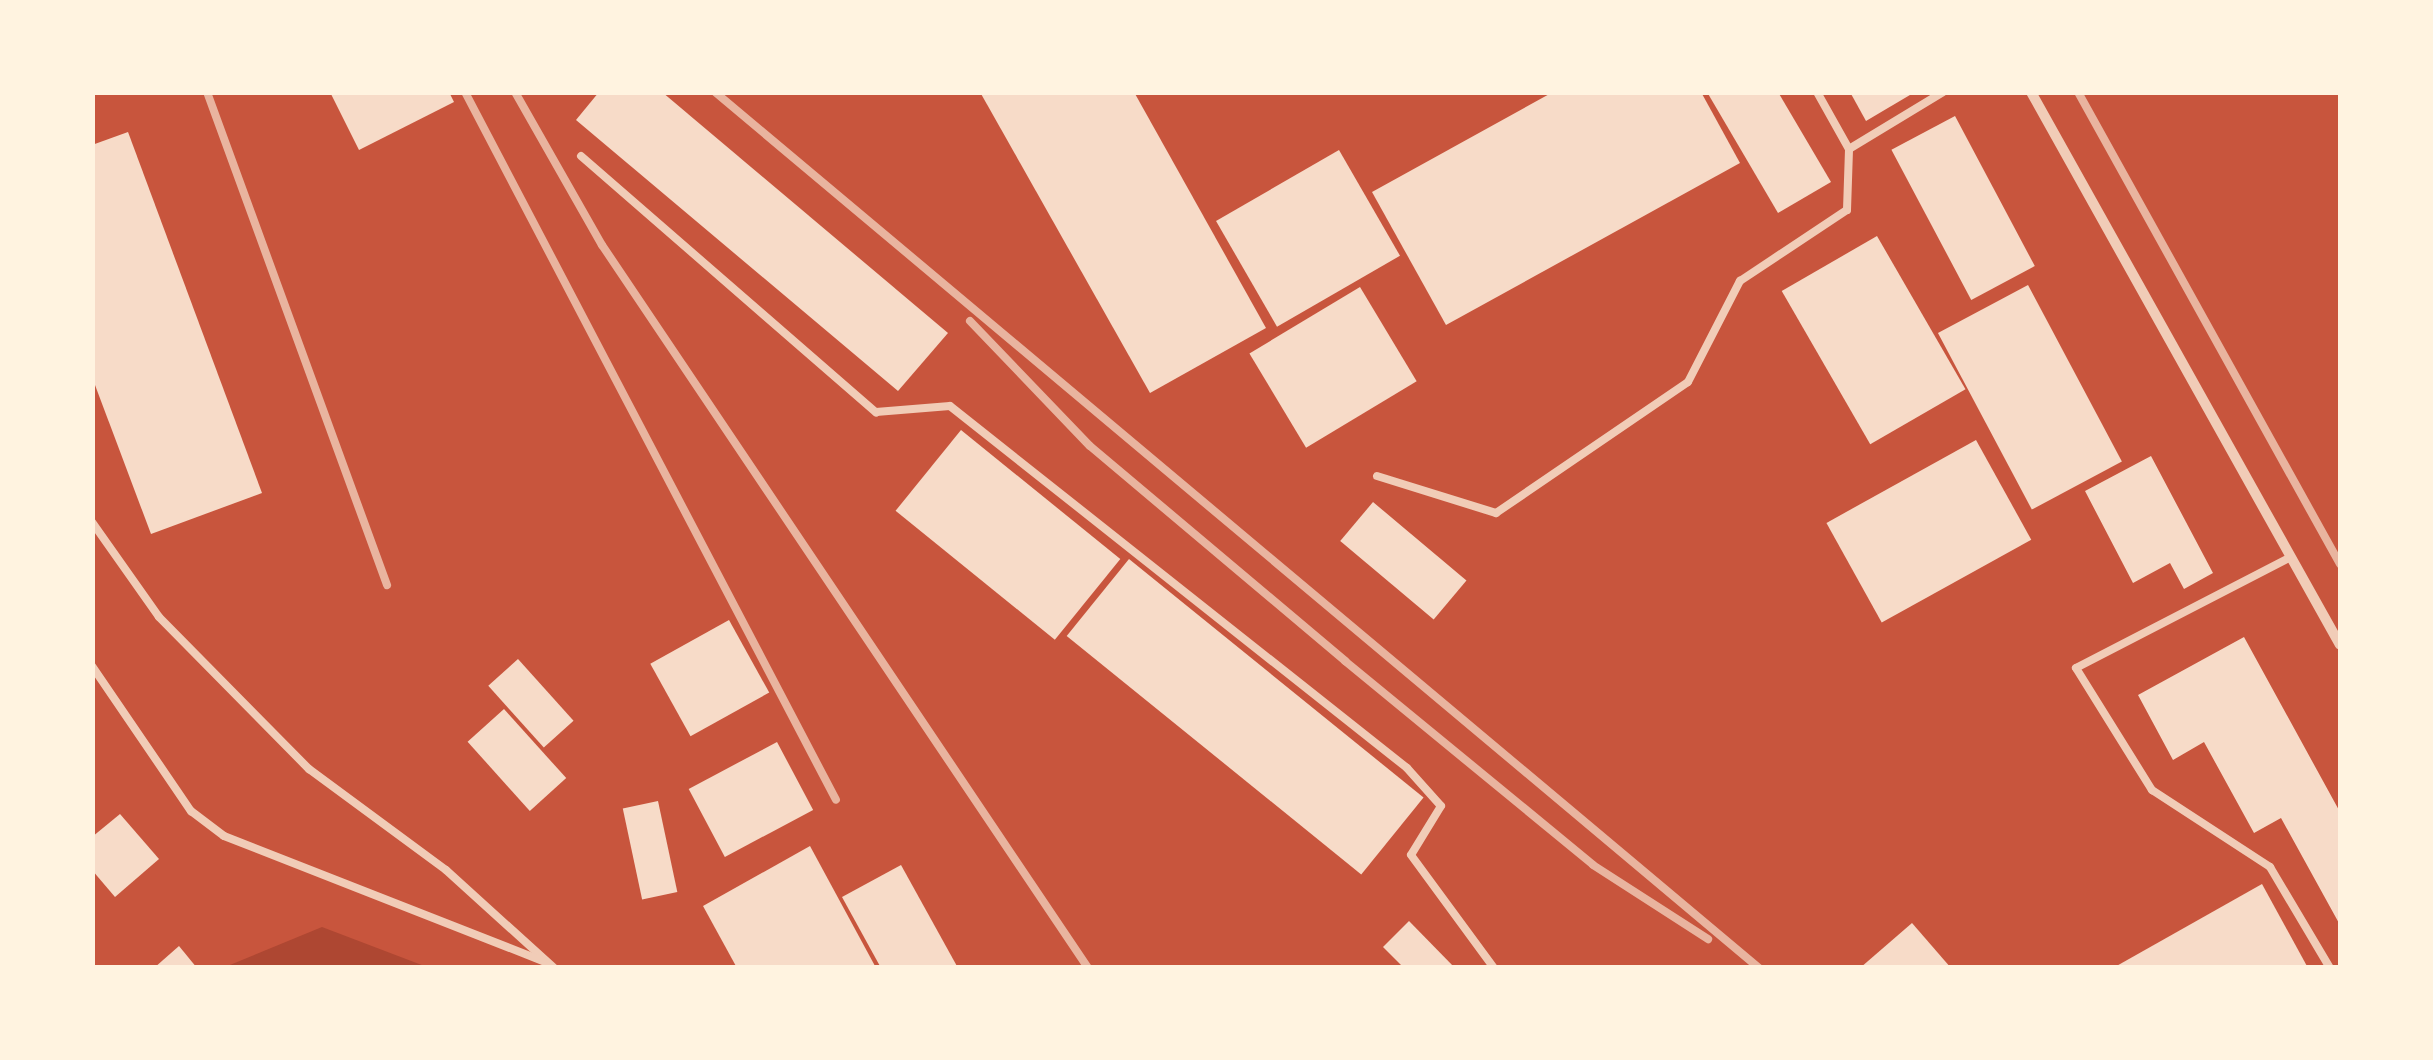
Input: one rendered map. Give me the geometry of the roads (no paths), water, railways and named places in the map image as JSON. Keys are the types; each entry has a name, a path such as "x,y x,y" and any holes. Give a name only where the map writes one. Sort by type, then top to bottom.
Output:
{"street":[{"path":"2031,92 2340,645"}],"lane":[{"path":"1377,476 1496,513 1688,382 1740,282 1847,210 1850,150 1817,92"},
{"path":"1850,150 1943,92"},
{"path":"580,156 876,412 950,406 1406,768 1441,806 1411,855 1494,968"},
{"path":"92,522 160,616 308,769 446,870 553,966"},
{"path":"2291,557 2076,668 2152,790 2270,868 2330,968"},
{"path":"92,666 191,812 224,836 553,966"}],"railway":[{"path":"207,92 387,585"},
{"path":"465,92 836,800"},
{"path":"515,92 602,245 1088,968"},
{"path":"715,92 1759,968"},
{"path":"2078,92 2340,564"},
{"path":"970,321 1090,446 1345,661 1593,865 1708,939"}]}
